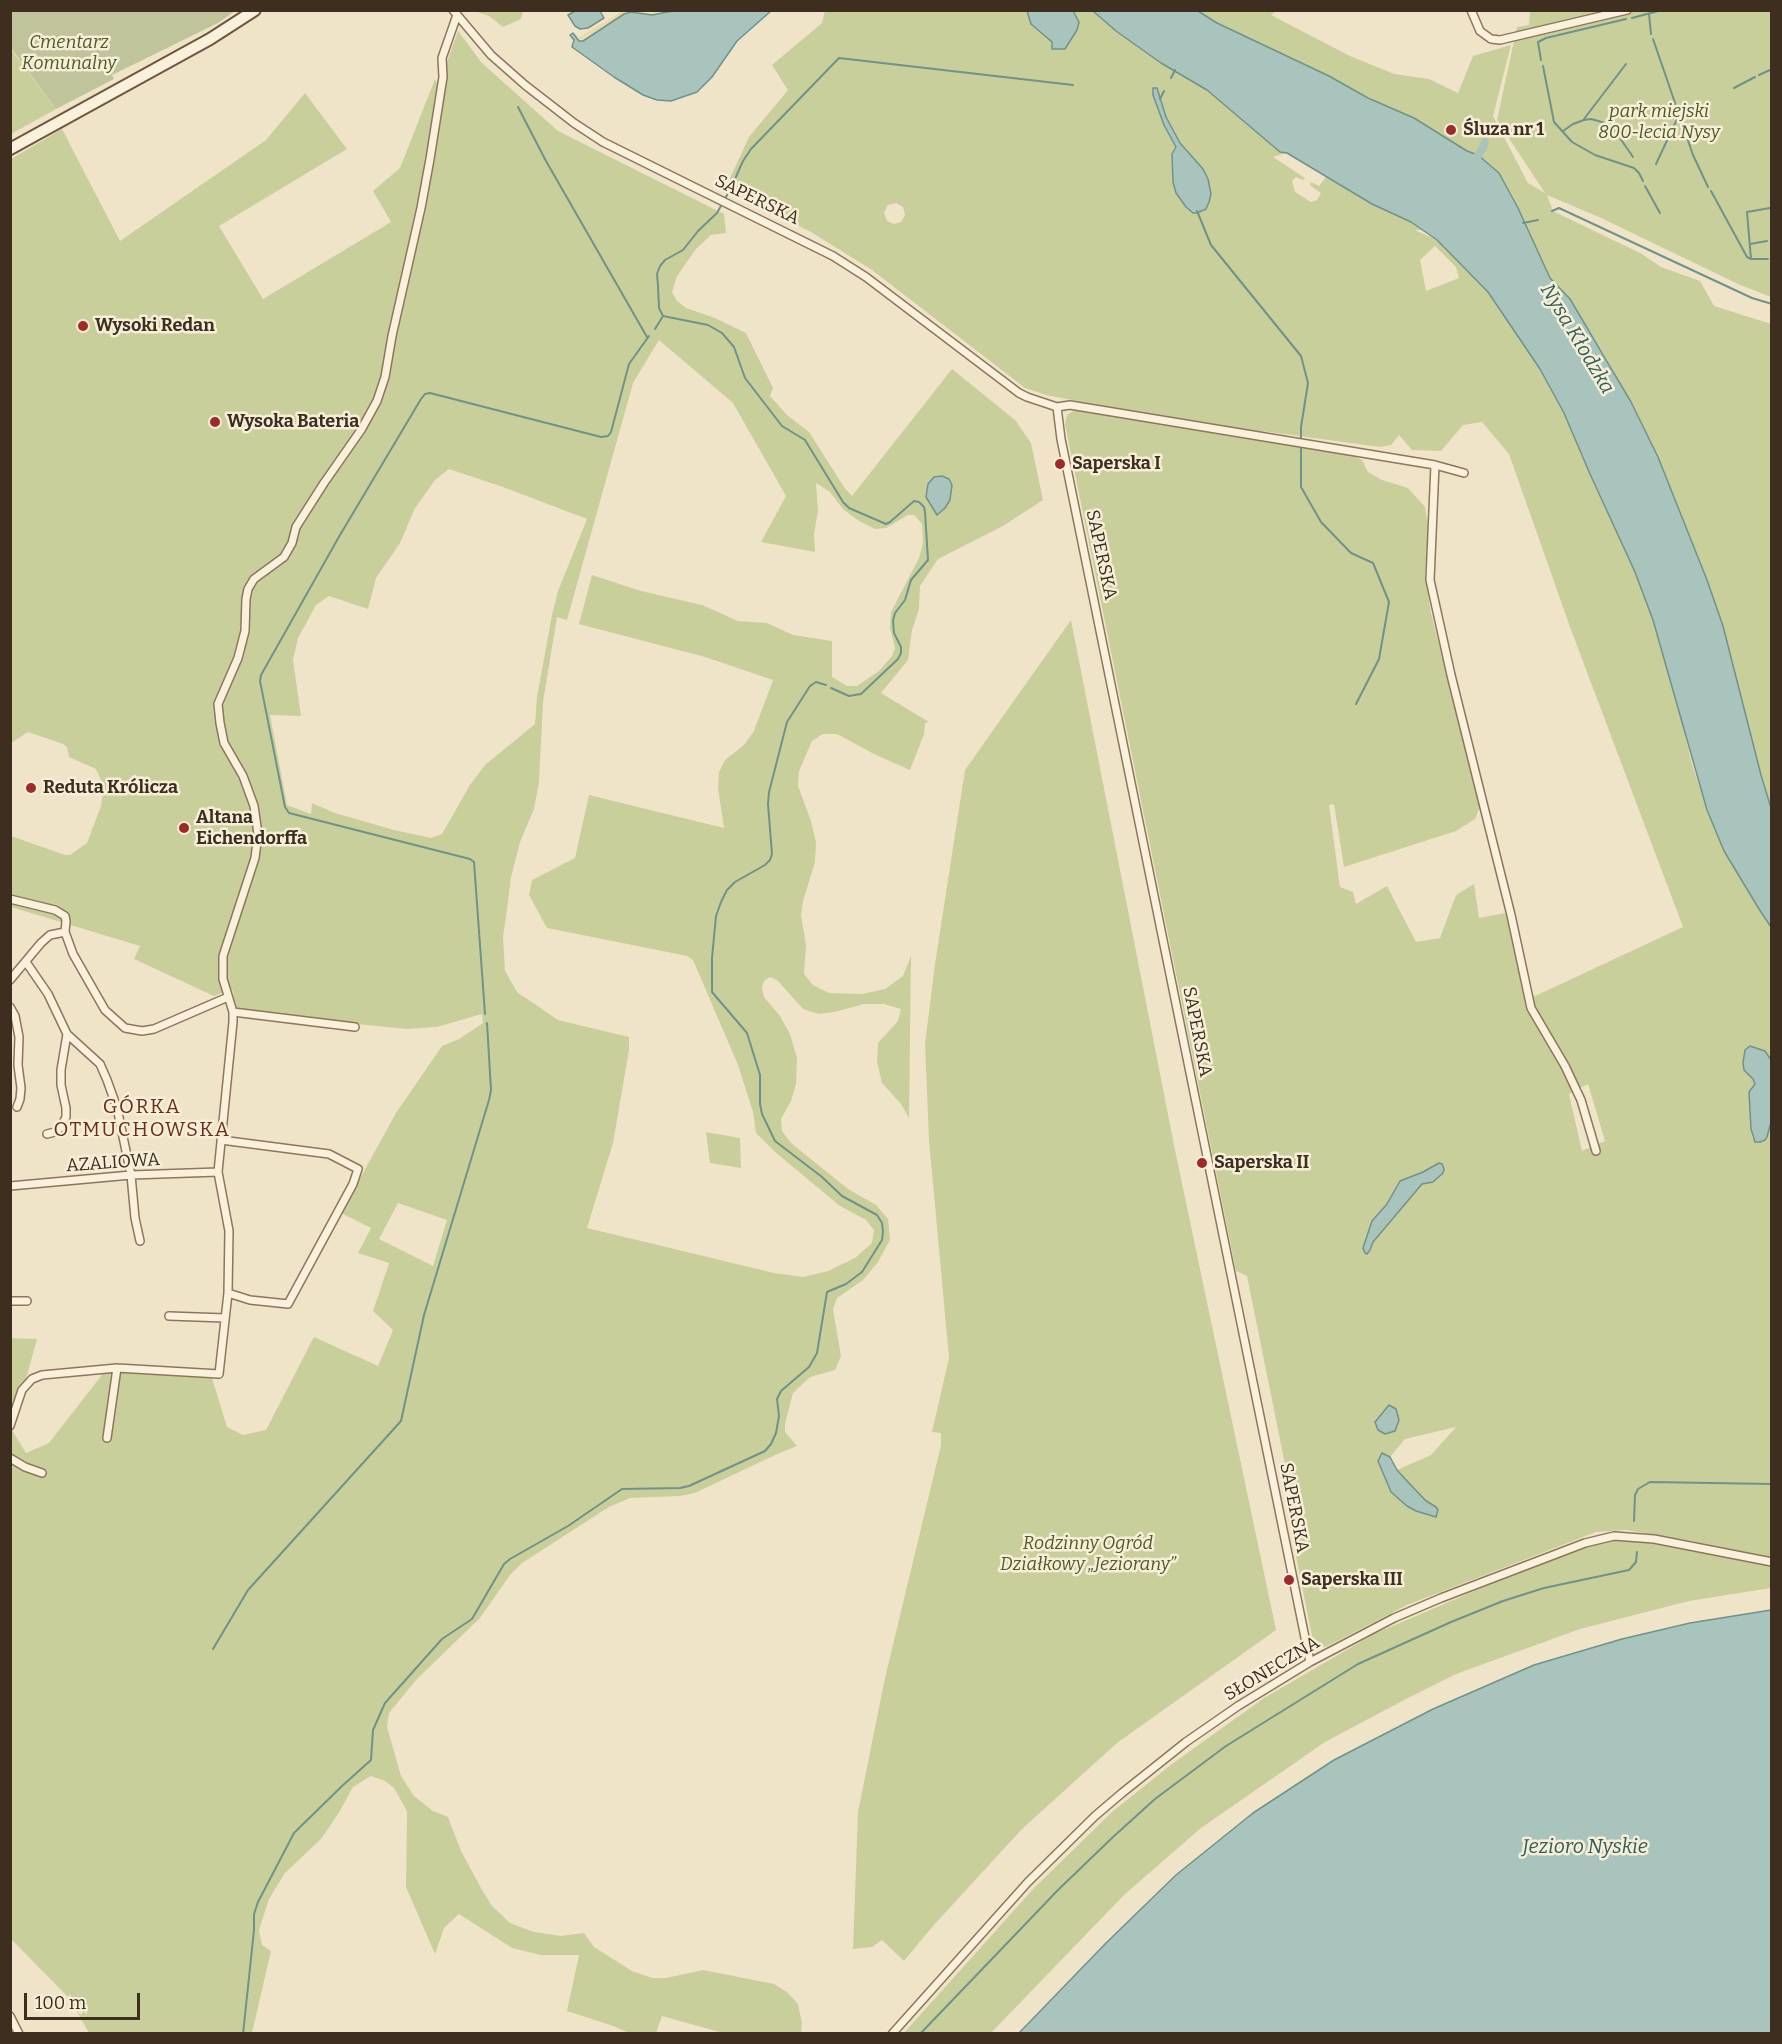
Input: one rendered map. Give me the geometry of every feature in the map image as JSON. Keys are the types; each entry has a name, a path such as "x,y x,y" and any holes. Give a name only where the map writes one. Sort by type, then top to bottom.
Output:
{"main road":[{"path":"10,149 210,39 255,10"}],"street":[{"path":"1471,10 1480,31 1491,39 1511,39 1627,10"},
{"path":"10,1426 22,1390 32,1379 42,1375 117,1368 219,1374 228,1293 230,1231 218,1172 233,1012 223,979 223,956 255,858 258,834 254,806 243,776 224,743 219,723 218,705 238,658 245,631 246,599 254,579 284,557 292,543 296,527 362,430 380,393 423,198 443,77 442,58 455,13"},
{"name":"SAPERSKA","path":"455,13 491,55 574,123 603,142 834,255 1019,393 1057,407 1070,405 1435,465 1464,473"},
{"name":"SAPERSKA","path":"1057,407 1061,439 1310,1662"},
{"path":"1435,465 1430,580 1448,665 1511,915 1531,1008 1565,1066 1581,1100 1596,1151"},
{"path":"10,899 62,913 66,921 65,932 73,954 105,1010 119,1024 130,1030 154,1029 228,997"},
{"path":"10,980 50,935 65,932"},
{"path":"26,962 48,994 67,1034 100,1064 117,1108 131,1175 135,1218 140,1241"},
{"path":"10,1007 15,1016 19,1037 18,1065 21,1088 17,1107"},
{"path":"233,1012 355,1027"},
{"path":"47,1134 61,1127 66,1116 61,1070 67,1034"},
{"path":"221,1140 329,1154 358,1169 353,1184 288,1304 250,1300 228,1293"},
{"name":"AZALIOWA","path":"10,1186 131,1175 218,1172"},
{"path":"10,1301 27,1300"},
{"path":"169,1316 225,1318"},
{"path":"107,1438 117,1368"},
{"path":"10,1458 42,1473"},
{"name":"SŁONECZNA","path":"892,2034 1028,1882 1104,1809 1186,1742 1238,1706 1310,1662 1394,1618 1441,1598 1584,1543 1614,1536 1654,1539 1772,1562"},
{"path":"10,2016 19,2034"}],"green space":[{"name":"Cmentarz Komunalny","path":"10,11 235,11 218,23 112,75 114,79 56,109 11,48"},
{"path":"475,11 523,11 521,19 503,27 489,16"},
{"path":"825,11 1027,11 1028,16 1052,42 1079,22 1073,11 1093,11 1116,31 1161,63 1207,90 1280,151 1286,153 1273,157 1305,178 1303,180 1296,177 1292,181 1295,192 1311,202 1317,200 1321,193 1310,184 1311,182 1319,186 1326,177 1372,204 1411,222 1422,230 1415,230 1437,240 1488,292 1540,369 1564,413 1635,572 1653,620 1674,690 1692,764 1707,810 1724,851 1771,927 1771,1058 1744,1070 1753,1079 1755,1085 1749,1092 1752,1138 1769,1132 1771,1122 1771,1558 1626,1530 1596,1532 1407,1605 1326,1647 1314,1646 1286,1506 1291,1494 1247,1276 1236,1271 1065,424 1067,415 1075,410 1106,415 1108,407 1046,395 1025,388 872,270 811,232 725,189 749,137 788,90 772,65 822,23","holes":["1153,88 1157,88 1166,117 1180,143 1197,162 1206,209 1197,213 1186,207 1176,193 1173,183 1172,154 1176,147 1164,125 1153,96","896,203 903,207 905,215 901,222 894,224 887,221 884,213 888,205","1435,246 1456,267 1459,278 1426,291 1420,260","1482,422 1509,454 1570,627 1683,927 1533,997 1524,997 1520,967 1506,913 1479,918 1474,884 1456,895 1440,938 1416,942 1387,886 1356,904 1353,892 1340,887 1329,805 1334,804 1344,867 1456,831 1475,819 1480,807 1431,613 1425,576 1428,526 1425,507 1408,488 1382,480 1368,472 1362,460 1351,454 1261,439 1262,431 1380,447 1391,445 1399,435 1412,450 1441,451 1463,425","1588,1084 1605,1141 1582,1151 1569,1094","1439,1163 1433,1182 1422,1184 1373,1242 1372,1221 1387,1204 1400,1181","1456,1427 1431,1455 1397,1470 1425,1500 1438,1510 1388,1486 1378,1461 1386,1454 1390,1457 1405,1439"]},
{"name":"park miejski 800-lecia Nysy","path":"1198,11 1276,11 1271,15 1350,56 1394,74 1429,79 1458,93 1473,56 1511,45 1493,116 1528,183 1545,193 1497,120 1517,27 1529,25 1530,11 1771,11 1771,297 1738,284 1601,218 1547,195 1553,211 1642,254 1661,267 1700,281 1714,306 1771,324 1771,808 1723,626 1658,457 1604,354 1570,299 1550,278 1499,173 1478,155 1329,76 1217,23"},
{"path":"458,31 482,63 558,131 724,214 726,233 711,235 696,249 677,276 672,292 677,301 686,308 715,318 746,333 773,388 770,396 787,415 809,432 852,496 952,369 1015,420 1031,443 1043,500 1003,526 938,559 920,586 919,609 912,630 908,660 881,693 929,722 925,723 924,734 910,770 837,734 823,734 812,741 799,771 798,786 816,842 815,862 801,915 806,945 804,974 813,985 829,993 862,994 885,989 903,976 911,956 909,1118 901,1104 882,1083 877,1062 878,1043 898,1021 901,1009 884,1004 864,1004 818,1014 803,1009 777,980 770,977 764,981 762,988 764,997 780,1016 790,1034 797,1058 796,1084 791,1101 781,1119 782,1131 791,1143 848,1189 876,1205 888,1219 890,1240 878,1262 863,1280 837,1298 833,1309 841,1356 835,1370 810,1377 793,1393 785,1432 797,1446 695,1493 680,1496 630,1498 609,1507 522,1563 510,1575 480,1618 416,1680 389,1713 387,1727 401,1776 414,1796 433,1811 448,1817 461,1851 481,1888 492,1906 510,1923 534,1932 561,1936 584,1933 594,1947 632,1971 652,1978 666,1978 703,1970 774,1984 787,1992 798,2004 802,2023 801,2033 723,2033 662,2016 656,2033 629,2033 567,2011 579,1955 541,1955 512,1948 459,1914 444,1928 435,1954 406,1887 407,1811 394,1788 385,1781 371,1776 353,1787 321,1839 285,1873 269,1899 259,1930 262,1945 271,1951 252,2033 89,2033 70,1999 11,1939 10,1338 37,1339 12,1430 26,1453 49,1443 105,1371 212,1378 227,1427 243,1435 266,1430 314,1337 378,1366 393,1330 373,1311 389,1263 358,1253 371,1228 341,1213 396,1113 442,1046 459,1039 483,1023 482,1014 437,1027 407,1029 298,1018 237,1009 232,989 214,996 134,959 140,946 11,907 11,836 70,855 87,843 101,806 104,787 96,769 69,757 67,747 63,744 28,732 11,743 11,159 62,129 120,241 266,140 305,93 347,149 219,226 263,299 391,222 373,191 400,168 435,79 438,85 427,162 447,62","holes":["659,340 733,403 786,496 761,542 815,552 814,534 818,511 816,483 830,492 843,509 875,529 886,528 908,515 914,515 922,524 923,543 919,558 891,612 890,628 895,648 892,656 879,671 857,686 847,686 832,677 832,641 793,635 767,623 738,621 702,605 641,591 592,575 579,624 705,657 773,680 754,731 744,745 725,760 719,772 718,788 724,828 589,795 575,858 532,880 529,895 547,928 687,956 693,960 738,1065 753,1112 756,1133 775,1152 840,1206 866,1220 874,1230 872,1243 855,1258 828,1271 803,1277 774,1273 587,1228 613,1143 629,1050 629,1037 558,1020 517,992 505,971 503,937 511,877 520,842 534,809 539,782 543,702 557,617 567,620 633,383","449,469 587,519 558,591 537,697 535,724 485,765 470,785 442,834 431,838 335,813 312,803 311,814 287,805 270,715 301,716 293,660 298,638 316,605 329,596 368,609 376,578 400,543 415,508 435,480","398,1203 447,1220 433,1266 379,1239"]},
{"path":"10,48 56,109 11,134 10,134"},
{"name":"Rodzinny Ogród Działkowy „Jeziorany”","path":"1071,620 1175,1150 1276,1630 1117,1743 1022,1829 904,1961 882,1940 872,1947 853,1949 858,1812 885,1678 941,1445 941,1433 932,1432 949,1358 929,1140 925,1044 965,770"},
{"path":"706,1132 740,1138 741,1168 710,1163"},
{"path":"1613,1540 1631,1540 1669,1546 1771,1565 1771,1588 1689,1601 1580,1629 1456,1674 1406,1699 1325,1742 1201,1828 1124,1895 991,2033 903,2034 1034,1888 1112,1812 1172,1764 1264,1698 1374,1634 1507,1577 1587,1546"}],"sand":[{"path":"623,11 649,13 678,11 652,15 631,12 624,14 579,41 578,38"}],"water":[{"path":"678,10 771,11 737,41 712,77 697,92 671,101 657,100 643,95 572,47 574,40 570,35 573,33 579,41 583,41 624,14 631,12 652,15"},
{"path":"575,11 600,11 604,18 588,28 580,29 575,26 568,15"},
{"path":"1027,11 1073,11 1079,22 1077,30 1065,49 1052,49 1052,42 1031,24"},
{"name":"Nysa Kłodzka","path":"1093,11 1198,11 1217,23 1329,76 1368,98 1414,118 1467,151 1478,155 1499,173 1550,278 1570,299 1631,402 1658,457 1707,580 1723,626 1771,808 1771,927 1724,851 1707,810 1653,620 1635,572 1564,413 1540,369 1488,292 1437,240 1411,222 1372,204 1287,153 1280,152 1207,90 1161,63 1116,31"},
{"path":"1153,88 1157,88 1166,117 1180,143 1203,169 1208,179 1211,194 1209,202 1206,209 1197,213 1193,213 1186,207 1176,193 1173,182 1172,154 1176,147 1164,125 1153,95"},
{"path":"942,476 949,479 952,485 950,500 937,515 926,497 928,484 934,477"},
{"path":"1750,1046 1765,1051 1771,1060 1771,1122 1767,1137 1760,1142 1755,1142 1751,1129 1749,1092 1755,1084 1744,1070 1743,1063 1745,1050"},
{"path":"1439,1163 1444,1169 1443,1173 1433,1182 1422,1184 1373,1242 1367,1254 1365,1253 1363,1248 1372,1221 1387,1204 1400,1181"},
{"path":"1389,1405 1396,1409 1399,1420 1395,1431 1385,1434 1378,1430 1375,1422"},
{"path":"1382,1453 1390,1457 1397,1470 1425,1500 1436,1507 1438,1510 1436,1517 1407,1506 1391,1492 1378,1461"},
{"name":"Jezioro Nyskie","path":"1771,1610 1771,2033 1019,2033 1176,1875 1253,1813 1334,1760 1433,1709 1534,1665 1622,1639 1690,1623"}],"waterway":[{"path":"1632,18 1662,10"},
{"path":"1649,14 1651,34"},
{"path":"1541,60 1538,42 1546,38 1626,19"},
{"path":"1653,39 1693,155 1708,187"},
{"path":"831,688 849,696 861,694 898,659 901,647 894,633 895,613 905,600 911,580 928,560 924,507 914,501 886,524 849,508 805,440 782,426 745,378 734,347 722,333 708,325 663,316 659,308 657,274 660,266 665,260 683,250 698,231 717,213 751,149 839,58 1073,85"},
{"path":"1584,119 1626,64"},
{"path":"1543,66 1554,122 1572,142 1595,155 1634,168 1643,181"},
{"path":"1759,75 1772,69"},
{"path":"1171,78 1175,70"},
{"path":"1734,88 1755,77"},
{"path":"1160,99 1164,91"},
{"path":"518,107 546,161 647,337"},
{"path":"1656,164 1679,115"},
{"path":"1563,131 1584,120 1602,122 1613,128 1633,157"},
{"path":"1472,164 1485,142"},
{"path":"1645,186 1660,213"},
{"path":"1711,191 1747,257 1751,259 1747,212 1770,208"},
{"path":"1552,211 1559,208 1752,298 1772,304"},
{"path":"1197,211 1211,245 1301,356 1308,383 1301,427 1301,487 1321,522 1351,553 1373,563 1389,602 1379,659 1356,704"},
{"path":"1523,223 1538,220"},
{"path":"1750,244 1767,241"},
{"path":"1751,259 1768,259"},
{"path":"655,329 663,316"},
{"path":"485,1014 474,862 470,859 289,813 285,807 260,681 261,675 340,535 425,394 430,393 601,437 608,436 629,364 649,336"},
{"path":"243,2034 254,1914 258,1902 294,1833 371,1760 373,1730 385,1703 442,1639 472,1619 504,1564 510,1559 568,1526 622,1489 689,1486 765,1451 776,1433 779,1416 777,1399 781,1391 809,1367 817,1353 827,1292 846,1284 862,1272 882,1240 882,1223 877,1215 842,1196 822,1177 775,1141 762,1114 760,1075 747,1033 712,992 716,916 721,902 727,890 735,882 765,865 772,854 769,792 787,722 810,686 816,682 826,685"},
{"path":"213,1649 248,1590 401,1421 424,1315 489,1100 491,1090 487,1023"},
{"path":"1634,1521 1635,1495 1638,1489 1650,1482 1772,1484"},
{"path":"920,2034 1058,1890 1113,1837 1155,1799 1226,1746 1358,1664 1503,1601 1544,1588 1629,1570 1636,1562 1637,1552"}],"place":[{"name":"Śluza nr 1","path":"1451,130"},
{"name":"Wysoki Redan","path":"83,326"},
{"name":"Wysoka Bateria","path":"215,422"},
{"name":"Saperska I","path":"1060,464"},
{"name":"Reduta Królicza","path":"31,788"},
{"name":"Altana Eichendorffa","path":"184,828"},
{"name":"Saperska II","path":"1202,1163"},
{"name":"Saperska III","path":"1289,1580"}],"district":[{"name":"GÓRKA OTMUCHOWSKA","path":"142,1118"}]}
